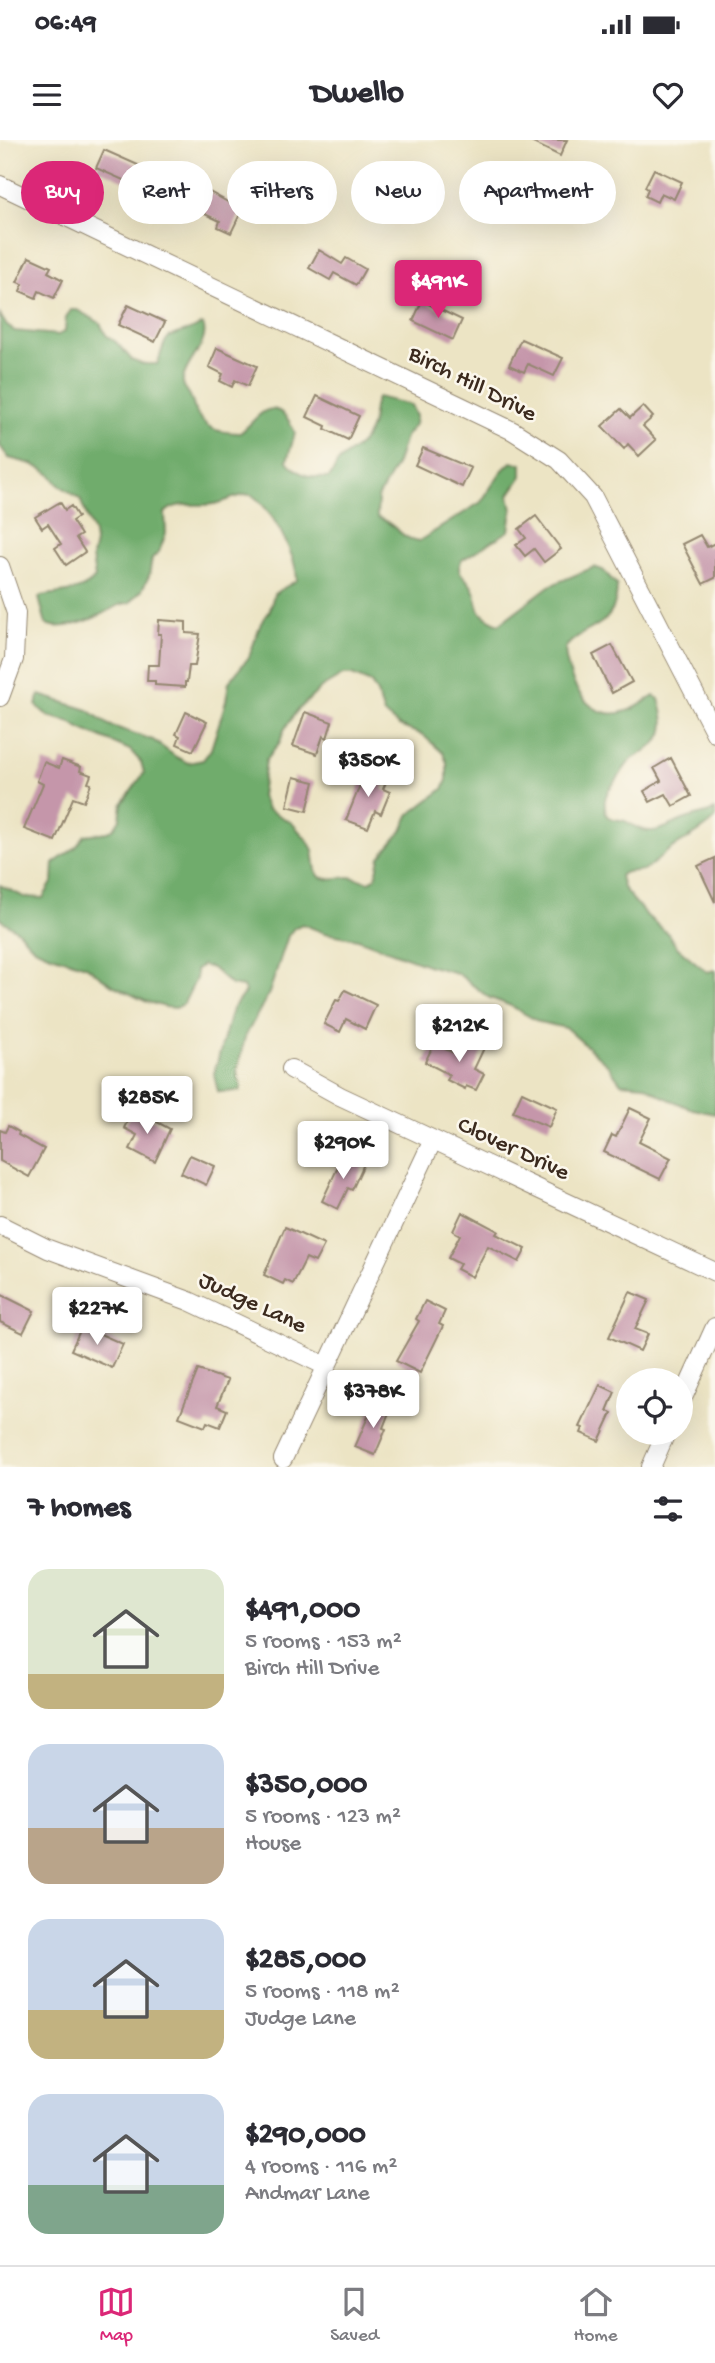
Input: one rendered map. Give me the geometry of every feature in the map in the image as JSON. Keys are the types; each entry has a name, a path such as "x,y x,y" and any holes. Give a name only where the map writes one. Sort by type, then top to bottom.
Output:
{"street":[{"name":"Birch Hill Drive","path":"0,185 513,430 559,460 593,497 715,733"},
{"path":"0,566 16,613 14,659 0,697"},
{"name":"Clover Drive","path":"291,1069 340,1096 715,1272"},
{"path":"283,1459 433,1140"},
{"name":"Judge Lane","path":"0,1225 48,1250 190,1301 326,1366"},
{"path":"693,1376 715,1327"},
{"path":"651,1467 661,1445"}],"green space":[{"path":"71,310 77,310 100,323 106,335 132,360 142,364 157,364 168,338 203,325 204,339 183,380 197,414 216,430 240,433 265,411 270,409 282,413 295,433 287,461 300,473 310,476 328,478 337,464 362,442 371,425 374,404 378,397 411,405 416,416 415,424 405,437 397,463 378,498 377,516 413,540 419,541 481,502 511,462 522,464 522,476 509,495 512,510 509,531 462,560 459,570 474,590 480,611 499,624 549,586 594,567 603,570 617,585 612,611 606,619 565,648 566,659 579,693 596,709 619,713 654,696 659,699 664,722 663,732 652,747 631,760 611,787 605,800 607,816 642,830 655,831 715,810 715,819 710,824 651,865 620,876 623,888 646,915 668,934 677,947 707,972 715,970 715,1114 689,1108 644,1085 621,1083 607,1064 566,1028 539,1022 488,997 457,973 430,966 358,939 325,933 302,924 294,928 288,936 269,993 245,1037 237,1071 240,1091 218,1092 214,1074 232,1009 245,992 243,987 231,985 212,968 202,965 196,970 196,979 184,1003 176,1008 165,1007 145,1001 112,985 86,966 34,948 18,931 0,919 0,885 24,897 43,898 53,881 54,863 76,847 85,835 108,832 115,827 120,819 122,804 144,773 141,762 130,750 70,722 48,716 36,705 40,695 88,710 109,725 153,740 188,763 203,760 211,749 229,682 249,657 261,623 270,610 274,594 297,580 282,533 252,495 242,495 214,504 182,505 165,513 166,533 159,552 152,558 149,576 142,590 130,603 118,605 94,618 73,625 59,627 46,624 39,598 41,596 77,590 95,578 92,557 94,534 80,499 58,484 44,470 9,458 0,446 0,315 7,326 15,331 58,335 65,331 66,317","holes":["343,675 352,675 371,683 384,714 399,726 423,735 443,753 447,763 447,780 443,789 409,815 402,831 380,857 376,877 370,882 350,877 320,877 308,841 292,823 267,809 261,796 266,760 280,742 284,730 296,712 321,688"]}],"building":[{"path":"527,140 567,140 560,156"},
{"path":"104,150 129,161 118,161 118,178 104,172 104,161 99,161"},
{"path":"654,169 682,182 674,199 661,193 657,202 645,196 648,189 645,187"},
{"path":"213,194 227,202 227,224 235,224 231,233 218,227 220,221 213,218"},
{"path":"319,250 342,264 346,258 365,269 356,285 334,273 330,280 309,268"},
{"path":"29,257 51,267 48,272 63,280 54,298 39,291 36,298 20,291 23,284 17,282"},
{"path":"422,301 462,320 453,340 413,321"},
{"path":"128,305 165,322 155,342 118,325"},
{"path":"521,339 563,358 554,376 528,364 524,372 509,365"},
{"path":"217,348 257,366 248,386 235,380 232,387 220,381 223,374 209,367"},
{"path":"317,396 359,416 348,440 307,417"},
{"path":"643,406 653,417 643,426 656,440 639,456 628,444 624,449 602,426 621,409 630,418"},
{"path":"423,448 471,468 462,487 415,465"},
{"path":"60,502 65,510 71,506 78,517 72,521 81,535 76,538 85,552 66,565 55,548 61,544 48,524 42,528 35,517"},
{"path":"536,516 561,549 544,562 534,549 525,556 516,545 526,538 519,529"},
{"path":"700,535 707,547 715,543 715,578 703,584 682,544"},
{"path":"159,620 186,622 186,633 200,634 195,666 189,666 185,687 155,685 155,681 147,681 148,665 159,665"},
{"path":"612,645 632,682 612,693 593,655"},
{"path":"186,712 207,722 193,751 177,744 180,736 176,734"},
{"path":"305,712 332,722 327,738 323,736 317,754 293,746"},
{"path":"671,758 691,796 673,806 666,794 650,802 644,791 661,781 654,768"},
{"path":"62,760 81,767 80,771 91,775 88,783 91,784 84,802 73,798 55,841 24,829 43,784 37,781 44,762 59,768"},
{"path":"362,770 387,780 383,789 390,792 381,814 375,811 368,828 346,820 361,783 358,781"},
{"path":"294,777 314,782 307,811 287,806"},
{"path":"715,858 715,902 698,866"},
{"path":"345,990 376,1005 365,1029 346,1019 340,1032 324,1024 336,1000 339,1001"},
{"path":"466,1039 484,1048 474,1069 484,1074 476,1090 466,1086 465,1089 447,1080 450,1075 425,1062 434,1044 458,1055"},
{"path":"522,1092 557,1108 549,1127 513,1112"},
{"path":"630,1108 651,1118 639,1142 671,1158 660,1179 604,1152 612,1135 616,1137"},
{"path":"132,1112 170,1129 155,1162 130,1149 137,1135 124,1128"},
{"path":"8,1126 19,1132 18,1135 44,1149 29,1177 0,1161 0,1130 5,1132"},
{"path":"344,1154 364,1164 352,1190 348,1188 338,1209 322,1201"},
{"path":"190,1155 215,1166 206,1185 181,1173"},
{"path":"462,1212 526,1249 519,1262 488,1246 472,1277 457,1269 460,1264 448,1258 460,1235 453,1231"},
{"path":"285,1227 324,1245 315,1262 306,1258 293,1284 285,1280 283,1284 264,1275"},
{"path":"630,1292 649,1300 635,1329 648,1334 640,1351 609,1337"},
{"path":"0,1294 34,1311 23,1333 0,1322"},
{"path":"425,1301 445,1311 439,1324 443,1326 420,1373 396,1361 419,1321 416,1319"},
{"path":"82,1326 123,1344 112,1368 71,1350"},
{"path":"198,1370 228,1380 217,1406 227,1410 220,1427 207,1422 205,1427 179,1417"},
{"path":"600,1385 615,1392 607,1411 612,1413 599,1441 581,1433 583,1428 580,1427"},
{"path":"374,1403 390,1410 383,1428 386,1429 375,1455 355,1447"}]}
